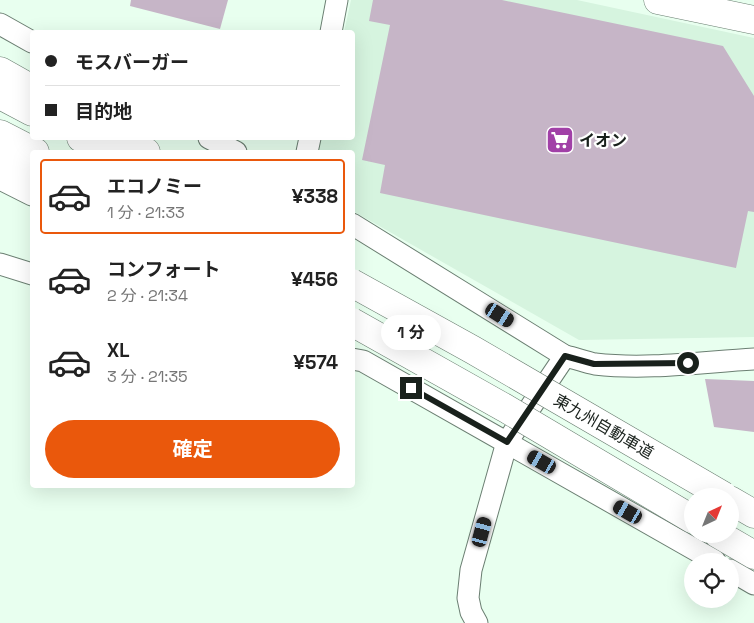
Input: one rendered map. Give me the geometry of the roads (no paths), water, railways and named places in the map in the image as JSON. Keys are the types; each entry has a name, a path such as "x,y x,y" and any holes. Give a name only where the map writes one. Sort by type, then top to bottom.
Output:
{"highway":[{"path":"658,0 754,20"},
{"path":"0,71 30,88"},
{"path":"0,94 30,111"},
{"path":"0,134 31,150"},
{"path":"85,140 106,150"},
{"path":"123,140 142,150"},
{"path":"0,157 30,170"},
{"path":"355,275 473,350"},
{"name":"東九州自動車道","path":"355,285 473,350 710,488"},
{"path":"355,324 505,408 684,514"},
{"path":"739,505 754,514"},
{"path":"733,543 754,555"}],"street":[{"path":"331,30 338,0"},
{"path":"0,24 30,41"},
{"path":"213,140 232,150"},
{"path":"0,179 30,194"},
{"path":"355,226 565,356 594,364 635,365 754,359"},
{"path":"0,264 30,273"},
{"path":"476,623 468,598 471,570 507,442 565,356"},
{"path":"356,358 701,553"},
{"path":"739,575 754,584"}],"place":[{"name":"イオン","path":"560,140"}]}
